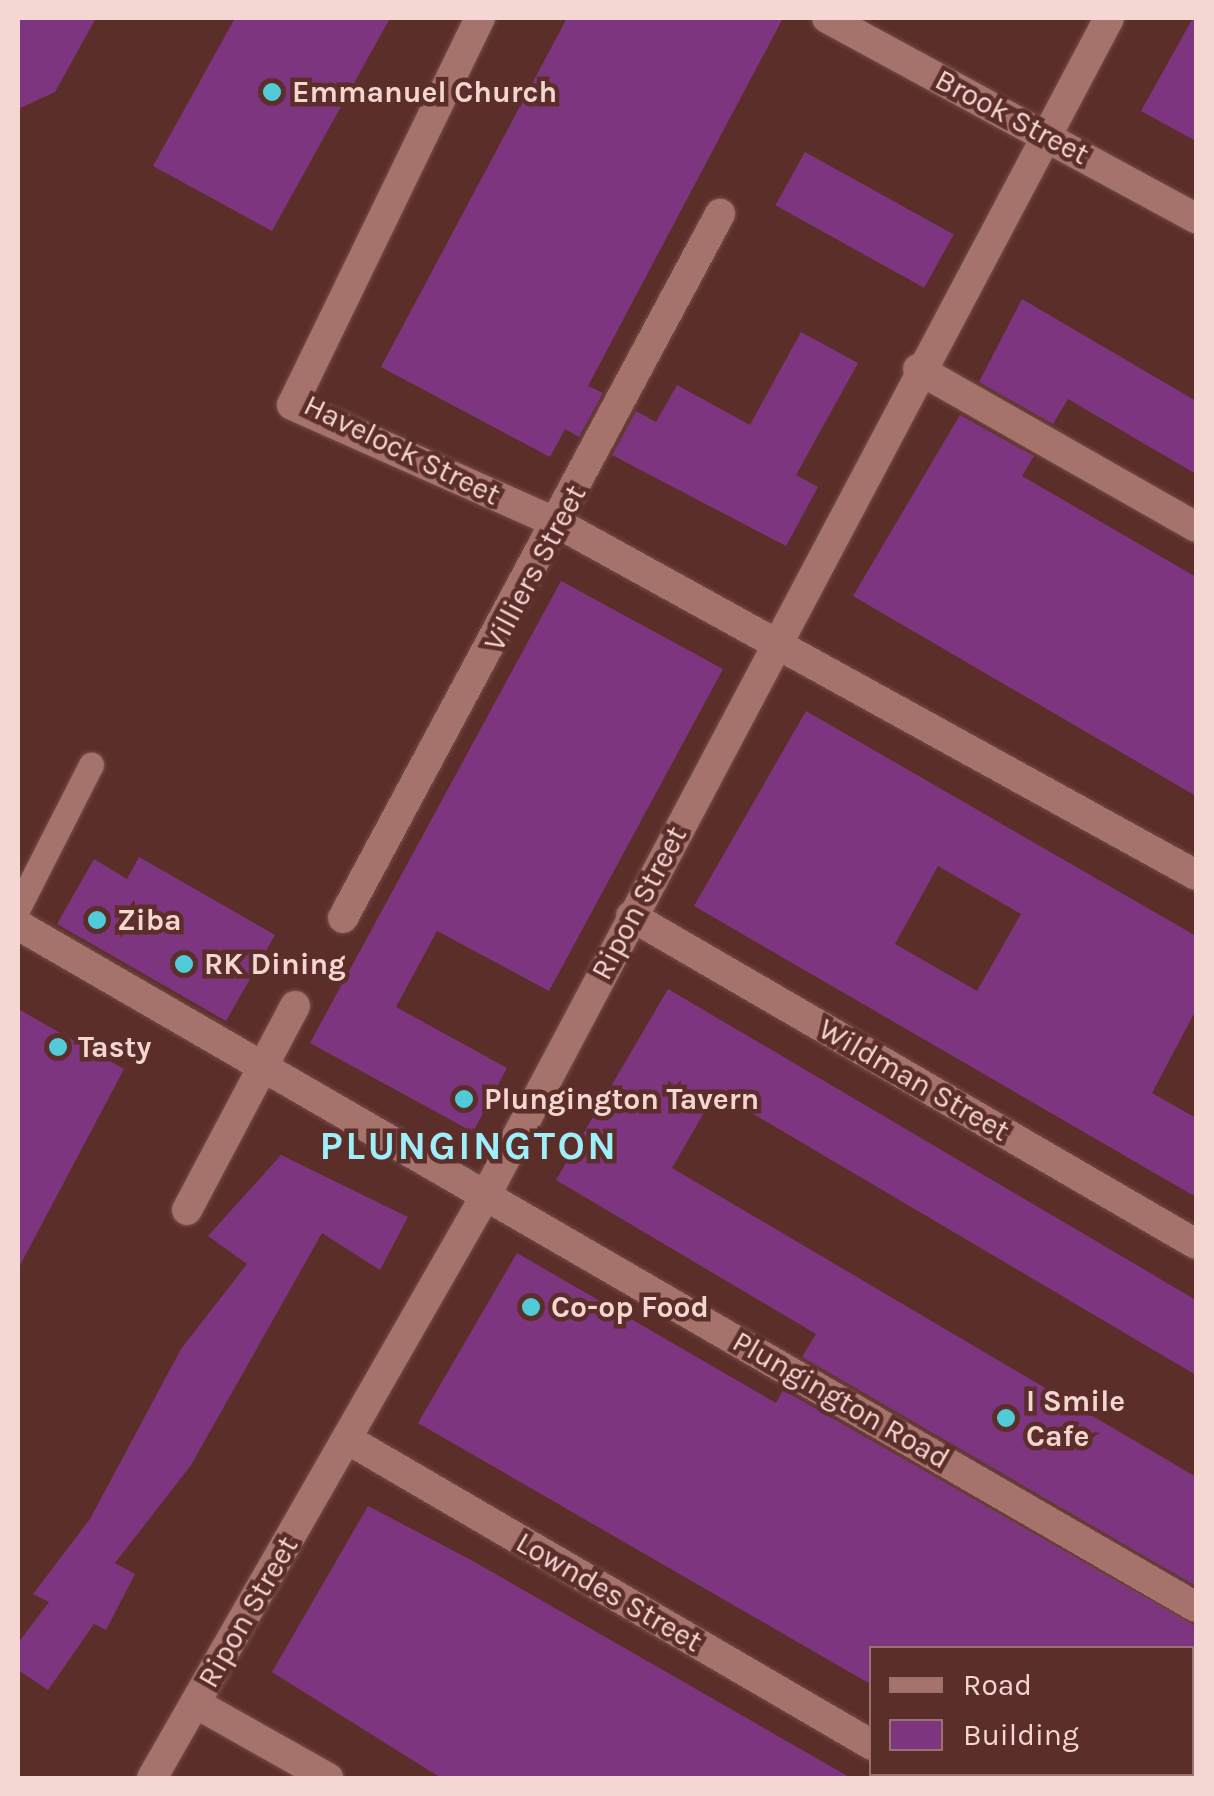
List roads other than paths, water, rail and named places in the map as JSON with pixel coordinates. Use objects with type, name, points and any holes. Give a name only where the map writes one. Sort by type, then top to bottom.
[{"type":"street","name":"Havelock Street","points":[[480,18],[292,405],[560,524],[779,639],[1196,875]]},
{"type":"street","name":"Brook Street","points":[[827,18],[1196,218]]},
{"type":"street","name":"Ripon Street","points":[[152,1778],[487,1194],[918,369],[1109,18]]},
{"type":"street","name":"Villiers Street","points":[[343,918],[560,524],[720,214]]},
{"type":"street","points":[[918,369],[1196,527]]},
{"type":"street","name":"Wildman Street","points":[[631,916],[1196,1244]]},
{"type":"street","name":"Plungington Road","points":[[18,925],[1196,1607]]},
{"type":"street","points":[[186,1210],[295,1006]]},
{"type":"street","name":"Lowndes Street","points":[[347,1439],[869,1743]]},
{"type":"street","points":[[195,1703],[328,1778]]},
{"type":"lane","points":[[18,908],[92,764]]},
{"type":"place","name":"Emmanuel Church","points":[[272,92]]},
{"type":"place","name":"Ziba","points":[[97,920]]},
{"type":"place","name":"RK Dining","points":[[184,964]]},
{"type":"place","name":"Tasty","points":[[58,1047]]},
{"type":"place","name":"Plungington Tavern","points":[[464,1099]]},
{"type":"place","name":"Co-op Food","points":[[531,1307]]},
{"type":"place","name":"I Smile Cafe","points":[[1006,1418]]},
{"type":"district","name":"PLUNGINGTON","points":[[469,1146]]}]
